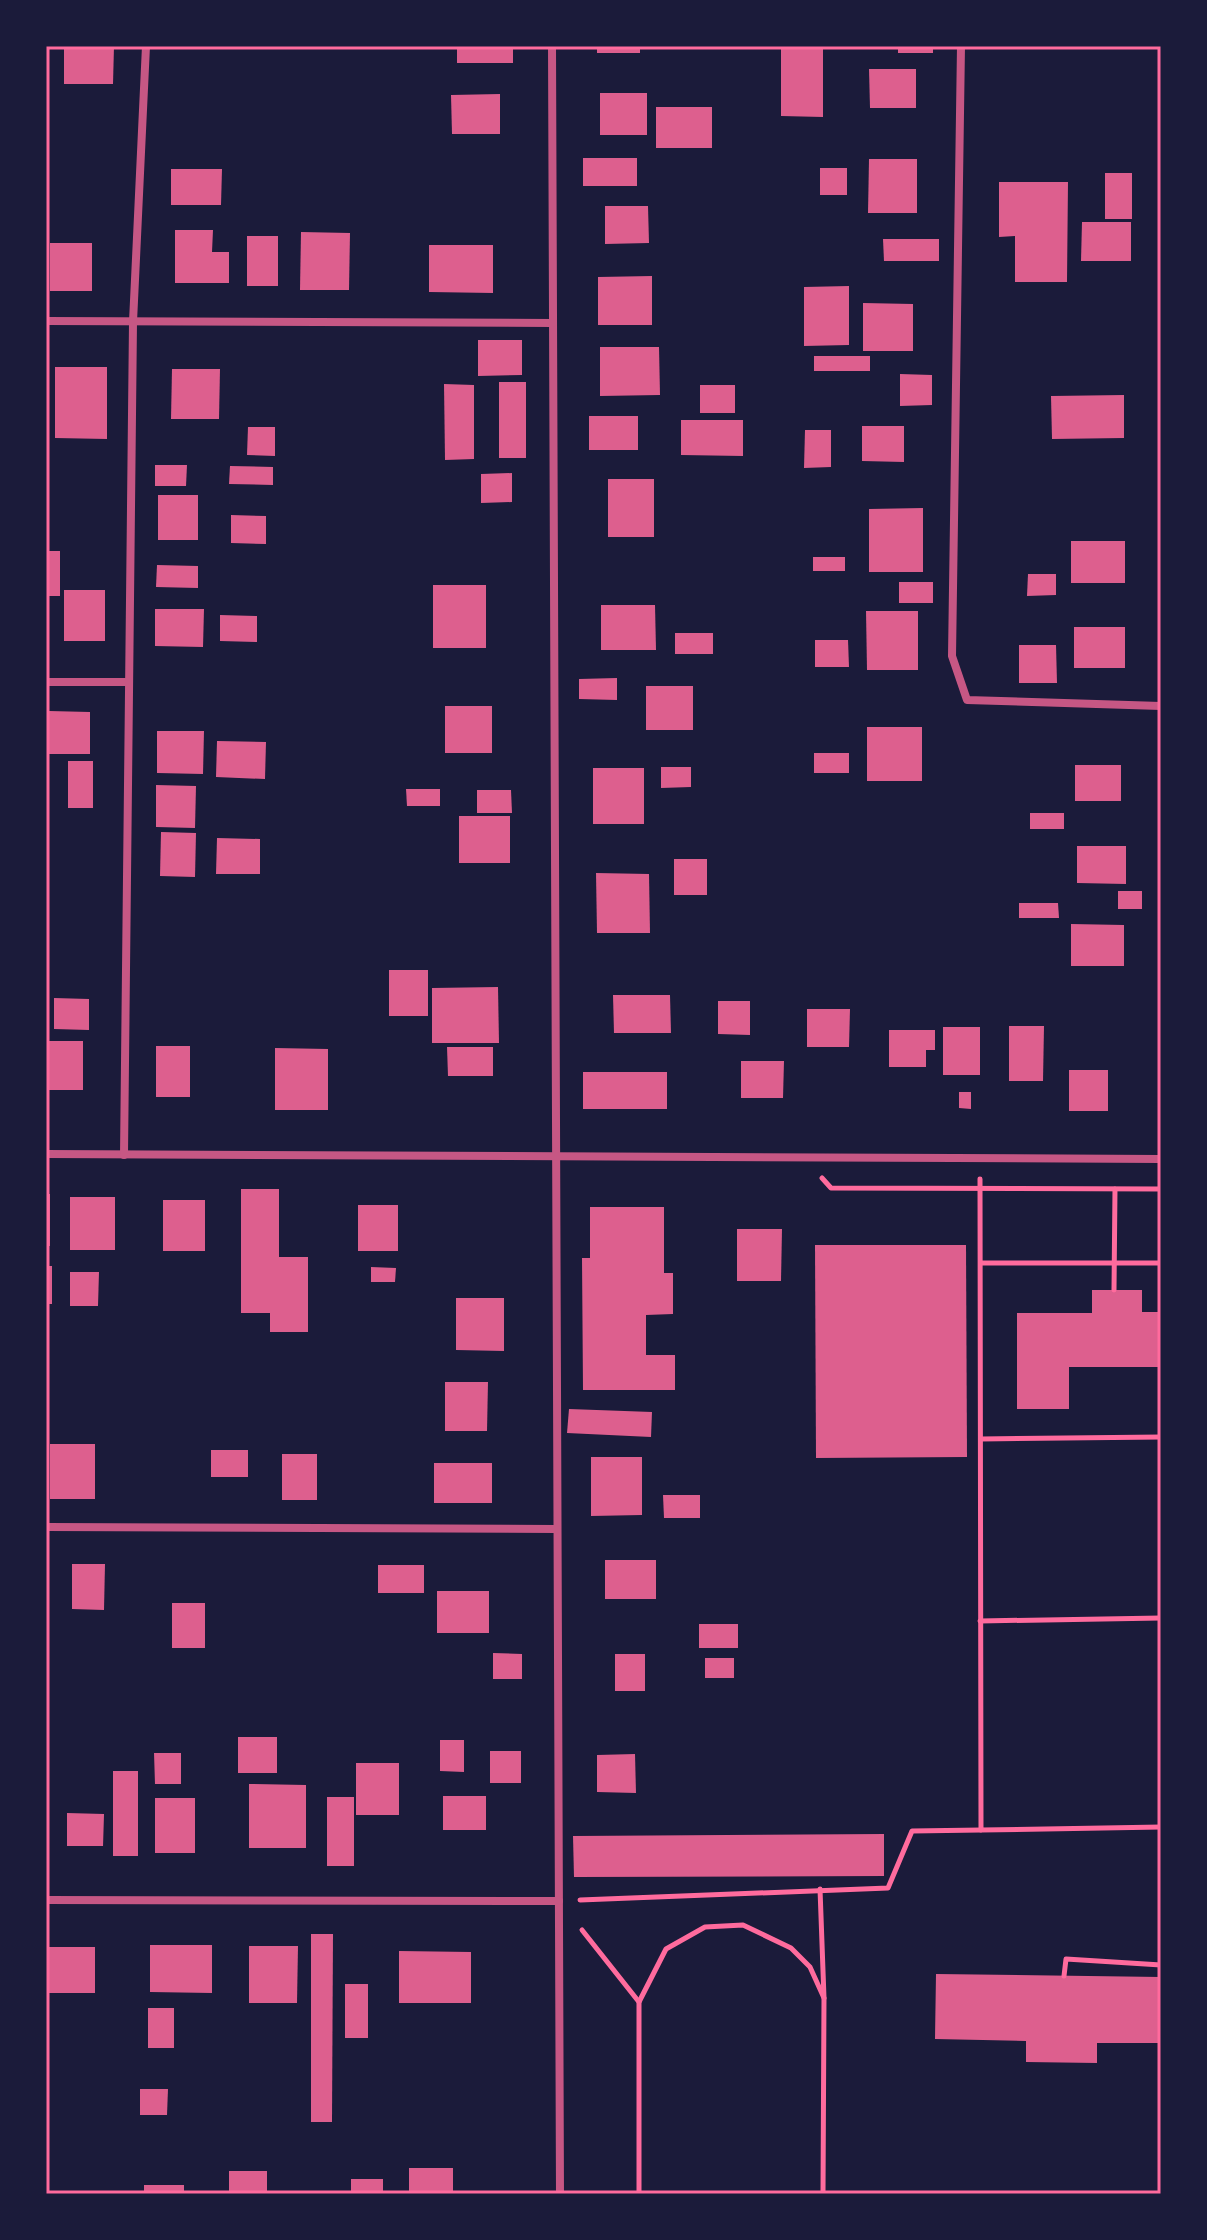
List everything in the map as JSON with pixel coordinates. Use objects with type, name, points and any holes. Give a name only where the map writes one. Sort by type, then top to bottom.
[{"type":"street","points":[[124,1155],[133,322],[146,46]]},
{"type":"street","points":[[552,46],[560,2194]]},
{"type":"street","points":[[961,46],[952,656],[967,700],[1161,706]]},
{"type":"street","points":[[46,321],[553,323]]},
{"type":"street","points":[[46,682],[129,682]]},
{"type":"street","points":[[46,1154],[1161,1159]]},
{"type":"street","points":[[46,1527],[557,1529]]},
{"type":"street","points":[[46,1900],[559,1901]]},
{"type":"path","points":[[800,1158],[831,1188],[1161,1189]]},
{"type":"path","points":[[980,1158],[981,1830]]},
{"type":"path","points":[[1114,1290],[1115,1189]]},
{"type":"path","points":[[982,1263],[1161,1263]]},
{"type":"path","points":[[981,1439],[1161,1437]]},
{"type":"path","points":[[980,1621],[1161,1618]]},
{"type":"path","points":[[559,1901],[888,1888],[912,1831],[1161,1827]]},
{"type":"path","points":[[820,1889],[824,1998],[823,2194]]},
{"type":"path","points":[[559,1901],[639,2002]]},
{"type":"path","points":[[639,2194],[639,2002],[666,1949],[705,1927],[743,1925],[791,1948],[810,1967],[824,1998]]},
{"type":"path","points":[[1064,1976],[1066,1959],[1161,1965]]},
{"type":"building","points":[[64,46],[114,46],[113,84],[64,84]]},
{"type":"building","points":[[457,46],[513,46],[513,63],[457,63]]},
{"type":"building","points":[[597,46],[640,46],[640,53],[597,53]]},
{"type":"building","points":[[898,46],[933,46],[933,53],[898,53]]},
{"type":"building","points":[[781,47],[823,47],[823,117],[781,116]]},
{"type":"building","points":[[869,69],[916,69],[916,108],[870,108]]},
{"type":"building","points":[[600,93],[647,93],[647,135],[600,135]]},
{"type":"building","points":[[500,94],[500,134],[452,134],[451,95]]},
{"type":"building","points":[[656,107],[712,107],[712,148],[656,148]]},
{"type":"building","points":[[583,158],[637,158],[637,186],[583,186]]},
{"type":"building","points":[[869,159],[917,159],[917,213],[868,213]]},
{"type":"building","points":[[820,168],[847,168],[847,195],[820,195]]},
{"type":"building","points":[[171,169],[222,169],[221,205],[171,205]]},
{"type":"building","points":[[1105,173],[1132,173],[1132,219],[1105,219]]},
{"type":"building","points":[[999,182],[1068,182],[1067,282],[1015,282],[1015,236],[999,237]]},
{"type":"building","points":[[605,206],[648,206],[649,243],[605,244]]},
{"type":"building","points":[[1082,222],[1131,222],[1131,261],[1081,261]]},
{"type":"building","points":[[175,230],[213,230],[212,252],[229,252],[229,283],[175,283]]},
{"type":"building","points":[[301,232],[350,233],[349,290],[300,290]]},
{"type":"building","points":[[247,236],[278,236],[278,286],[247,286]]},
{"type":"building","points":[[883,239],[939,239],[939,261],[884,261]]},
{"type":"building","points":[[50,243],[92,243],[92,291],[50,291]]},
{"type":"building","points":[[429,245],[493,245],[493,293],[429,292]]},
{"type":"building","points":[[652,276],[652,325],[598,325],[598,277]]},
{"type":"building","points":[[849,286],[849,345],[804,346],[804,287]]},
{"type":"building","points":[[863,303],[913,304],[913,351],[863,351]]},
{"type":"building","points":[[478,340],[522,340],[522,375],[478,376]]},
{"type":"building","points":[[600,347],[659,347],[660,395],[600,396]]},
{"type":"building","points":[[814,356],[870,356],[870,371],[814,371]]},
{"type":"building","points":[[55,367],[107,367],[107,439],[55,438]]},
{"type":"building","points":[[172,369],[220,369],[219,419],[171,419]]},
{"type":"building","points":[[900,374],[932,375],[932,405],[900,406]]},
{"type":"building","points":[[499,382],[526,382],[526,458],[499,458]]},
{"type":"building","points":[[444,384],[474,385],[474,459],[445,460]]},
{"type":"building","points":[[700,385],[735,385],[735,413],[700,413]]},
{"type":"building","points":[[1124,395],[1124,438],[1052,439],[1051,396]]},
{"type":"building","points":[[589,416],[638,416],[638,450],[589,450]]},
{"type":"building","points":[[681,420],[743,420],[743,456],[681,455]]},
{"type":"building","points":[[862,426],[904,426],[904,462],[862,461]]},
{"type":"building","points":[[248,427],[275,427],[275,456],[247,455]]},
{"type":"building","points":[[805,430],[831,430],[831,467],[804,468]]},
{"type":"building","points":[[155,465],[187,465],[186,486],[155,486]]},
{"type":"building","points":[[230,466],[273,467],[273,485],[229,484]]},
{"type":"building","points":[[512,473],[512,502],[481,503],[481,474]]},
{"type":"building","points":[[608,479],[654,479],[654,537],[608,537]]},
{"type":"building","points":[[158,495],[198,495],[198,540],[158,540]]},
{"type":"building","points":[[923,508],[923,572],[869,572],[869,509]]},
{"type":"building","points":[[231,515],[266,516],[266,544],[231,543]]},
{"type":"building","points":[[1071,541],[1125,541],[1125,583],[1071,583]]},
{"type":"building","points":[[46,551],[60,551],[60,596],[46,596]]},
{"type":"building","points":[[813,557],[845,557],[845,571],[813,571]]},
{"type":"building","points":[[157,565],[198,566],[198,588],[156,587]]},
{"type":"building","points":[[1028,574],[1056,574],[1056,595],[1027,596]]},
{"type":"building","points":[[899,582],[933,582],[933,603],[899,603]]},
{"type":"building","points":[[433,585],[486,585],[486,648],[433,648]]},
{"type":"building","points":[[64,590],[105,590],[105,641],[64,641]]},
{"type":"building","points":[[601,605],[655,605],[656,650],[601,650]]},
{"type":"building","points":[[155,609],[204,609],[203,647],[155,646]]},
{"type":"building","points":[[866,611],[918,611],[918,670],[867,670]]},
{"type":"building","points":[[220,615],[257,616],[257,642],[220,641]]},
{"type":"building","points":[[1074,627],[1125,627],[1125,668],[1074,668]]},
{"type":"building","points":[[675,633],[713,633],[713,654],[675,654]]},
{"type":"building","points":[[815,640],[848,640],[849,667],[815,667]]},
{"type":"building","points":[[1019,645],[1056,645],[1057,683],[1019,683]]},
{"type":"building","points":[[617,678],[617,700],[579,699],[579,679]]},
{"type":"building","points":[[646,686],[693,686],[693,730],[646,730]]},
{"type":"building","points":[[445,706],[492,706],[492,753],[445,753]]},
{"type":"building","points":[[49,711],[90,712],[90,754],[49,754]]},
{"type":"building","points":[[867,727],[922,727],[922,781],[867,781]]},
{"type":"building","points":[[157,731],[204,731],[203,774],[157,773]]},
{"type":"building","points":[[217,741],[266,742],[265,779],[216,777]]},
{"type":"building","points":[[814,753],[849,753],[849,773],[814,773]]},
{"type":"building","points":[[68,761],[93,761],[93,808],[68,808]]},
{"type":"building","points":[[1075,765],[1121,765],[1121,801],[1075,801]]},
{"type":"building","points":[[661,767],[691,767],[691,787],[661,788]]},
{"type":"building","points":[[593,768],[644,768],[644,824],[593,824]]},
{"type":"building","points":[[156,785],[196,786],[195,828],[156,827]]},
{"type":"building","points":[[406,789],[440,789],[440,806],[407,806]]},
{"type":"building","points":[[477,790],[511,790],[512,813],[477,813]]},
{"type":"building","points":[[1030,813],[1064,813],[1064,829],[1030,829]]},
{"type":"building","points":[[459,816],[510,816],[510,863],[459,863]]},
{"type":"building","points":[[161,832],[196,833],[195,877],[160,876]]},
{"type":"building","points":[[217,838],[260,839],[260,874],[216,874]]},
{"type":"building","points":[[1077,846],[1126,846],[1126,884],[1077,883]]},
{"type":"building","points":[[674,859],[707,859],[707,895],[674,895]]},
{"type":"building","points":[[596,873],[649,874],[650,933],[597,933]]},
{"type":"building","points":[[1118,891],[1142,891],[1142,909],[1118,909]]},
{"type":"building","points":[[1019,903],[1058,903],[1059,918],[1019,918]]},
{"type":"building","points":[[1071,924],[1124,925],[1124,966],[1071,966]]},
{"type":"building","points":[[389,970],[428,970],[428,1016],[389,1016]]},
{"type":"building","points":[[498,987],[499,1043],[432,1043],[432,988]]},
{"type":"building","points":[[613,995],[670,995],[671,1033],[614,1033]]},
{"type":"building","points":[[54,998],[89,999],[89,1030],[54,1029]]},
{"type":"building","points":[[718,1001],[750,1001],[750,1035],[718,1034]]},
{"type":"building","points":[[807,1009],[850,1009],[849,1047],[807,1047]]},
{"type":"building","points":[[1009,1026],[1044,1026],[1043,1081],[1009,1081]]},
{"type":"building","points":[[943,1027],[980,1027],[980,1075],[943,1075]]},
{"type":"building","points":[[889,1030],[935,1030],[935,1050],[926,1050],[926,1067],[889,1067]]},
{"type":"building","points":[[46,1041],[83,1041],[83,1090],[46,1090]]},
{"type":"building","points":[[156,1046],[190,1046],[190,1097],[156,1097]]},
{"type":"building","points":[[447,1047],[493,1047],[493,1076],[448,1076]]},
{"type":"building","points":[[275,1048],[328,1049],[328,1110],[275,1110]]},
{"type":"building","points":[[741,1061],[784,1061],[783,1098],[741,1098]]},
{"type":"building","points":[[1069,1070],[1108,1070],[1108,1111],[1069,1111]]},
{"type":"building","points":[[583,1072],[667,1072],[667,1109],[583,1109]]},
{"type":"building","points":[[959,1092],[971,1092],[971,1109],[959,1108]]},
{"type":"building","points":[[241,1189],[279,1189],[279,1257],[308,1257],[308,1332],[270,1332],[270,1313],[241,1313]]},
{"type":"building","points":[[46,1194],[50,1194],[50,1246],[46,1246]]},
{"type":"building","points":[[70,1197],[115,1197],[115,1250],[70,1250]]},
{"type":"building","points":[[163,1200],[205,1200],[205,1251],[163,1251]]},
{"type":"building","points":[[358,1205],[398,1205],[398,1251],[358,1251]]},
{"type":"building","points":[[590,1207],[664,1207],[664,1273],[673,1273],[673,1314],[646,1315],[646,1355],[675,1355],[675,1390],[583,1390],[582,1258],[590,1258]]},
{"type":"building","points":[[737,1229],[782,1229],[781,1281],[737,1281]]},
{"type":"building","points":[[815,1245],[966,1245],[967,1457],[816,1458]]},
{"type":"building","points":[[46,1266],[52,1266],[52,1304],[46,1304]]},
{"type":"building","points":[[371,1267],[396,1268],[395,1282],[371,1282]]},
{"type":"building","points":[[70,1272],[99,1272],[98,1306],[70,1306]]},
{"type":"building","points":[[1092,1290],[1142,1290],[1142,1312],[1161,1312],[1161,1367],[1069,1367],[1069,1409],[1017,1409],[1017,1313],[1092,1313]]},
{"type":"building","points":[[456,1298],[504,1298],[504,1351],[456,1350]]},
{"type":"building","points":[[445,1382],[488,1382],[487,1431],[445,1431]]},
{"type":"building","points":[[569,1409],[652,1412],[651,1437],[567,1433]]},
{"type":"building","points":[[50,1444],[95,1444],[95,1499],[50,1499]]},
{"type":"building","points":[[211,1450],[248,1450],[248,1477],[211,1477]]},
{"type":"building","points":[[282,1454],[317,1454],[317,1500],[282,1500]]},
{"type":"building","points":[[591,1457],[642,1457],[642,1515],[591,1516]]},
{"type":"building","points":[[434,1463],[492,1463],[492,1503],[434,1503]]},
{"type":"building","points":[[663,1495],[700,1495],[700,1518],[664,1518]]},
{"type":"building","points":[[605,1560],[656,1560],[656,1599],[605,1599]]},
{"type":"building","points":[[72,1564],[105,1564],[104,1610],[72,1609]]},
{"type":"building","points":[[378,1565],[424,1565],[424,1593],[378,1593]]},
{"type":"building","points":[[437,1591],[489,1591],[489,1633],[437,1633]]},
{"type":"building","points":[[172,1603],[205,1603],[205,1648],[172,1648]]},
{"type":"building","points":[[699,1624],[738,1624],[738,1648],[699,1648]]},
{"type":"building","points":[[493,1653],[522,1654],[522,1679],[493,1679]]},
{"type":"building","points":[[615,1654],[645,1654],[645,1691],[615,1691]]},
{"type":"building","points":[[705,1658],[734,1658],[734,1678],[705,1678]]},
{"type":"building","points":[[238,1737],[277,1737],[277,1773],[238,1773]]},
{"type":"building","points":[[440,1740],[464,1740],[464,1772],[440,1771]]},
{"type":"building","points":[[490,1751],[521,1751],[521,1783],[490,1783]]},
{"type":"building","points":[[154,1753],[181,1753],[181,1784],[155,1784]]},
{"type":"building","points":[[635,1754],[636,1793],[597,1792],[597,1755]]},
{"type":"building","points":[[356,1763],[399,1763],[399,1815],[356,1815]]},
{"type":"building","points":[[113,1771],[138,1771],[138,1856],[113,1856]]},
{"type":"building","points":[[249,1784],[306,1785],[306,1848],[249,1848]]},
{"type":"building","points":[[443,1796],[486,1796],[486,1830],[443,1830]]},
{"type":"building","points":[[327,1797],[354,1797],[354,1866],[327,1866]]},
{"type":"building","points":[[155,1798],[195,1798],[195,1853],[155,1853]]},
{"type":"building","points":[[67,1813],[104,1814],[103,1846],[67,1846]]},
{"type":"building","points":[[884,1834],[884,1876],[574,1877],[573,1836]]},
{"type":"building","points":[[311,1934],[333,1934],[332,2122],[311,2122]]},
{"type":"building","points":[[150,1945],[212,1945],[212,1993],[150,1992]]},
{"type":"building","points":[[249,1946],[298,1946],[297,2003],[249,2003]]},
{"type":"building","points":[[48,1947],[95,1947],[95,1993],[48,1993]]},
{"type":"building","points":[[399,1951],[471,1952],[471,2003],[399,2003]]},
{"type":"building","points":[[936,1974],[1161,1977],[1161,2043],[1097,2043],[1097,2063],[1026,2062],[1026,2041],[935,2039]]},
{"type":"building","points":[[345,1984],[368,1984],[368,2038],[345,2038]]},
{"type":"building","points":[[148,2008],[174,2008],[174,2048],[148,2048]]},
{"type":"building","points":[[140,2089],[168,2089],[167,2115],[140,2115]]},
{"type":"building","points":[[409,2168],[453,2168],[453,2194],[409,2194]]},
{"type":"building","points":[[229,2171],[267,2171],[267,2194],[229,2194]]},
{"type":"building","points":[[351,2179],[383,2179],[383,2194],[351,2194]]},
{"type":"building","points":[[144,2185],[184,2185],[184,2194],[144,2194]]}]
